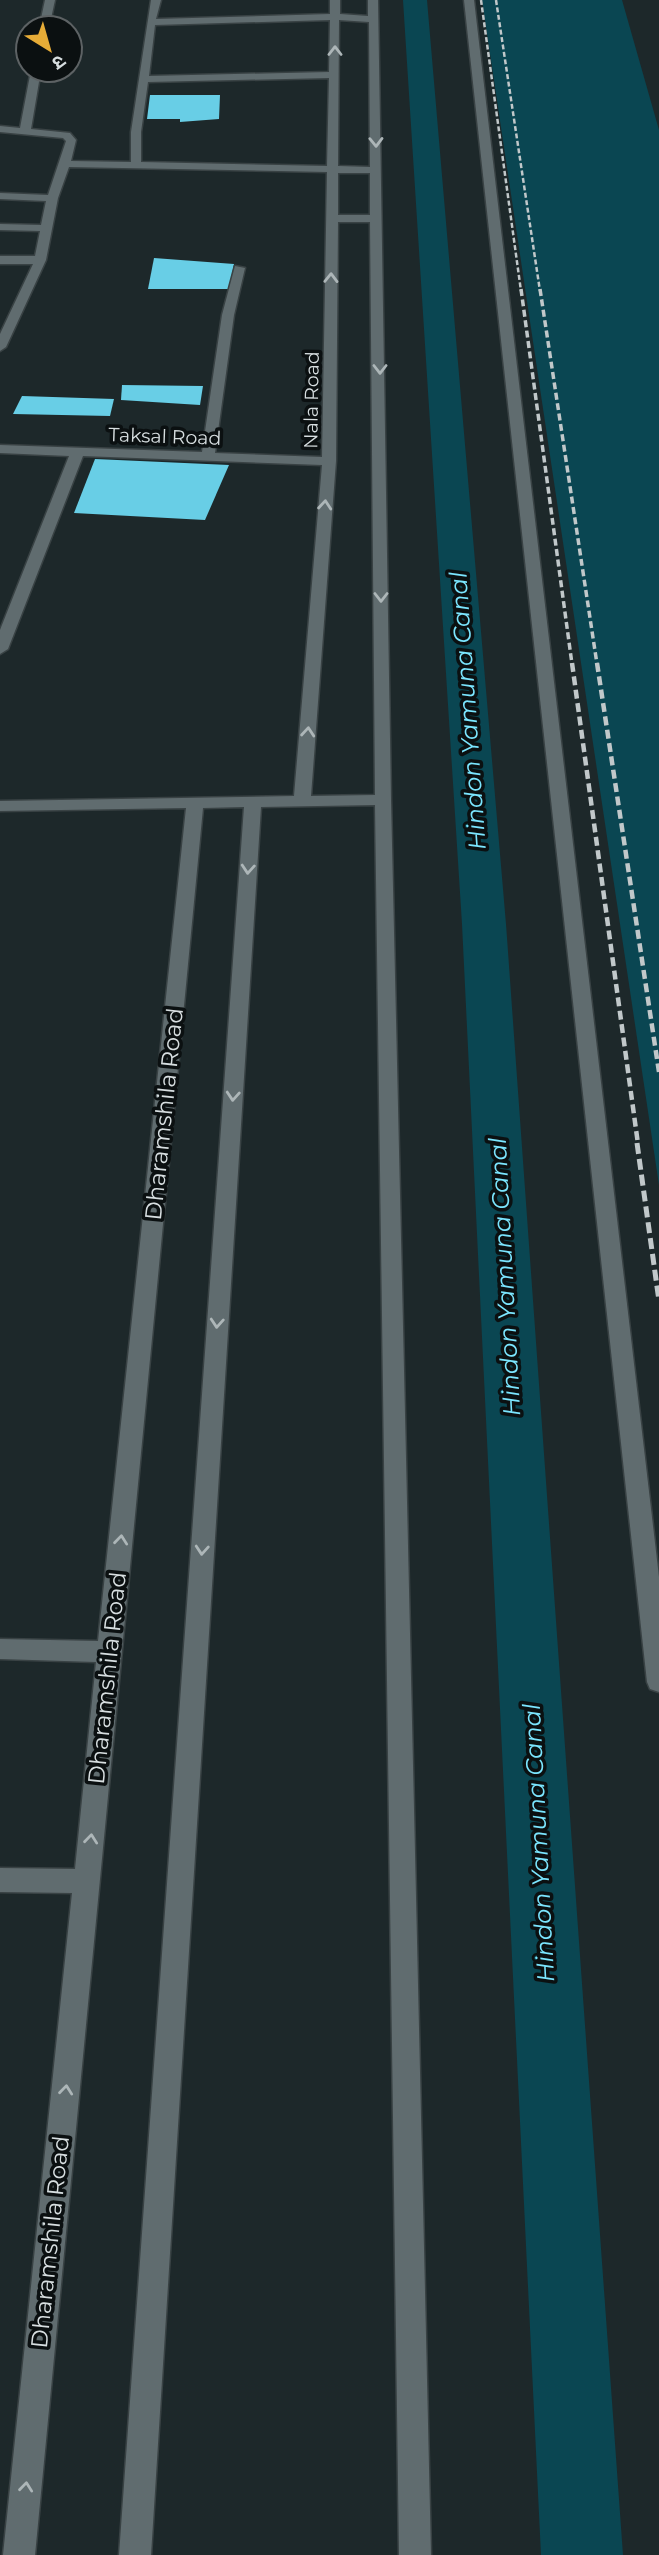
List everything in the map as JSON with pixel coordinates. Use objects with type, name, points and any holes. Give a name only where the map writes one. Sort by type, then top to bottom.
[{"type":"street","points":[[136,166],[136,131],[145,79],[150,22],[156,0]]},
{"type":"street","name":"Nala Road","points":[[302,800],[329,461],[335,0]]},
{"type":"street","points":[[373,0],[383,800],[415,2555]]},
{"type":"street","points":[[469,0],[659,1682]]},
{"type":"street","points":[[150,22],[335,17],[374,19]]},
{"type":"street","points":[[145,79],[335,75]]},
{"type":"street","points":[[24,131],[33,84]]},
{"type":"street","points":[[0,129],[62,134],[71,139],[44,228],[40,260],[0,347]]},
{"type":"street","points":[[65,164],[377,170]]},
{"type":"street","points":[[0,196],[52,198]]},
{"type":"street","points":[[332,218],[377,219]]},
{"type":"street","points":[[0,227],[44,228]]},
{"type":"street","points":[[0,260],[40,260]]},
{"type":"street","points":[[208,456],[228,315],[239,268]]},
{"type":"street","name":"Taksal Road","points":[[0,449],[329,461]]},
{"type":"street","points":[[0,649],[77,453]]},
{"type":"street","points":[[0,806],[383,800]]},
{"type":"street","name":"Dharamshila Road","points":[[19,2555],[195,801]]},
{"type":"street","points":[[135,2555],[253,801]]},
{"type":"street","points":[[0,1650],[110,1651]]},
{"type":"street","points":[[0,1880],[87,1881]]},
{"type":"water","points":[[482,0],[622,0],[659,130],[659,1185]]},
{"type":"building","points":[[150,95],[220,95],[219,119],[180,122],[180,119],[147,119]]},
{"type":"building","points":[[154,258],[234,264],[229,289],[148,289]]},
{"type":"building","points":[[122,385],[203,386],[200,405],[121,400]]},
{"type":"building","points":[[22,396],[114,399],[110,416],[13,414]]},
{"type":"building","points":[[95,459],[229,465],[205,520],[74,513]]},
{"type":"waterway","name":"Hindon Yamuna Canal","points":[[415,0],[484,924],[582,2555]]},
{"type":"railway","points":[[481,0],[521,291]]},
{"type":"railway","points":[[496,0],[540,291]]},
{"type":"railway","points":[[521,289],[572,664]]},
{"type":"railway","points":[[540,289],[597,664]]},
{"type":"railway","points":[[572,663],[638,1144]]},
{"type":"railway","points":[[597,663],[659,1072]]},
{"type":"railway","points":[[637,1143],[659,1301]]}]
